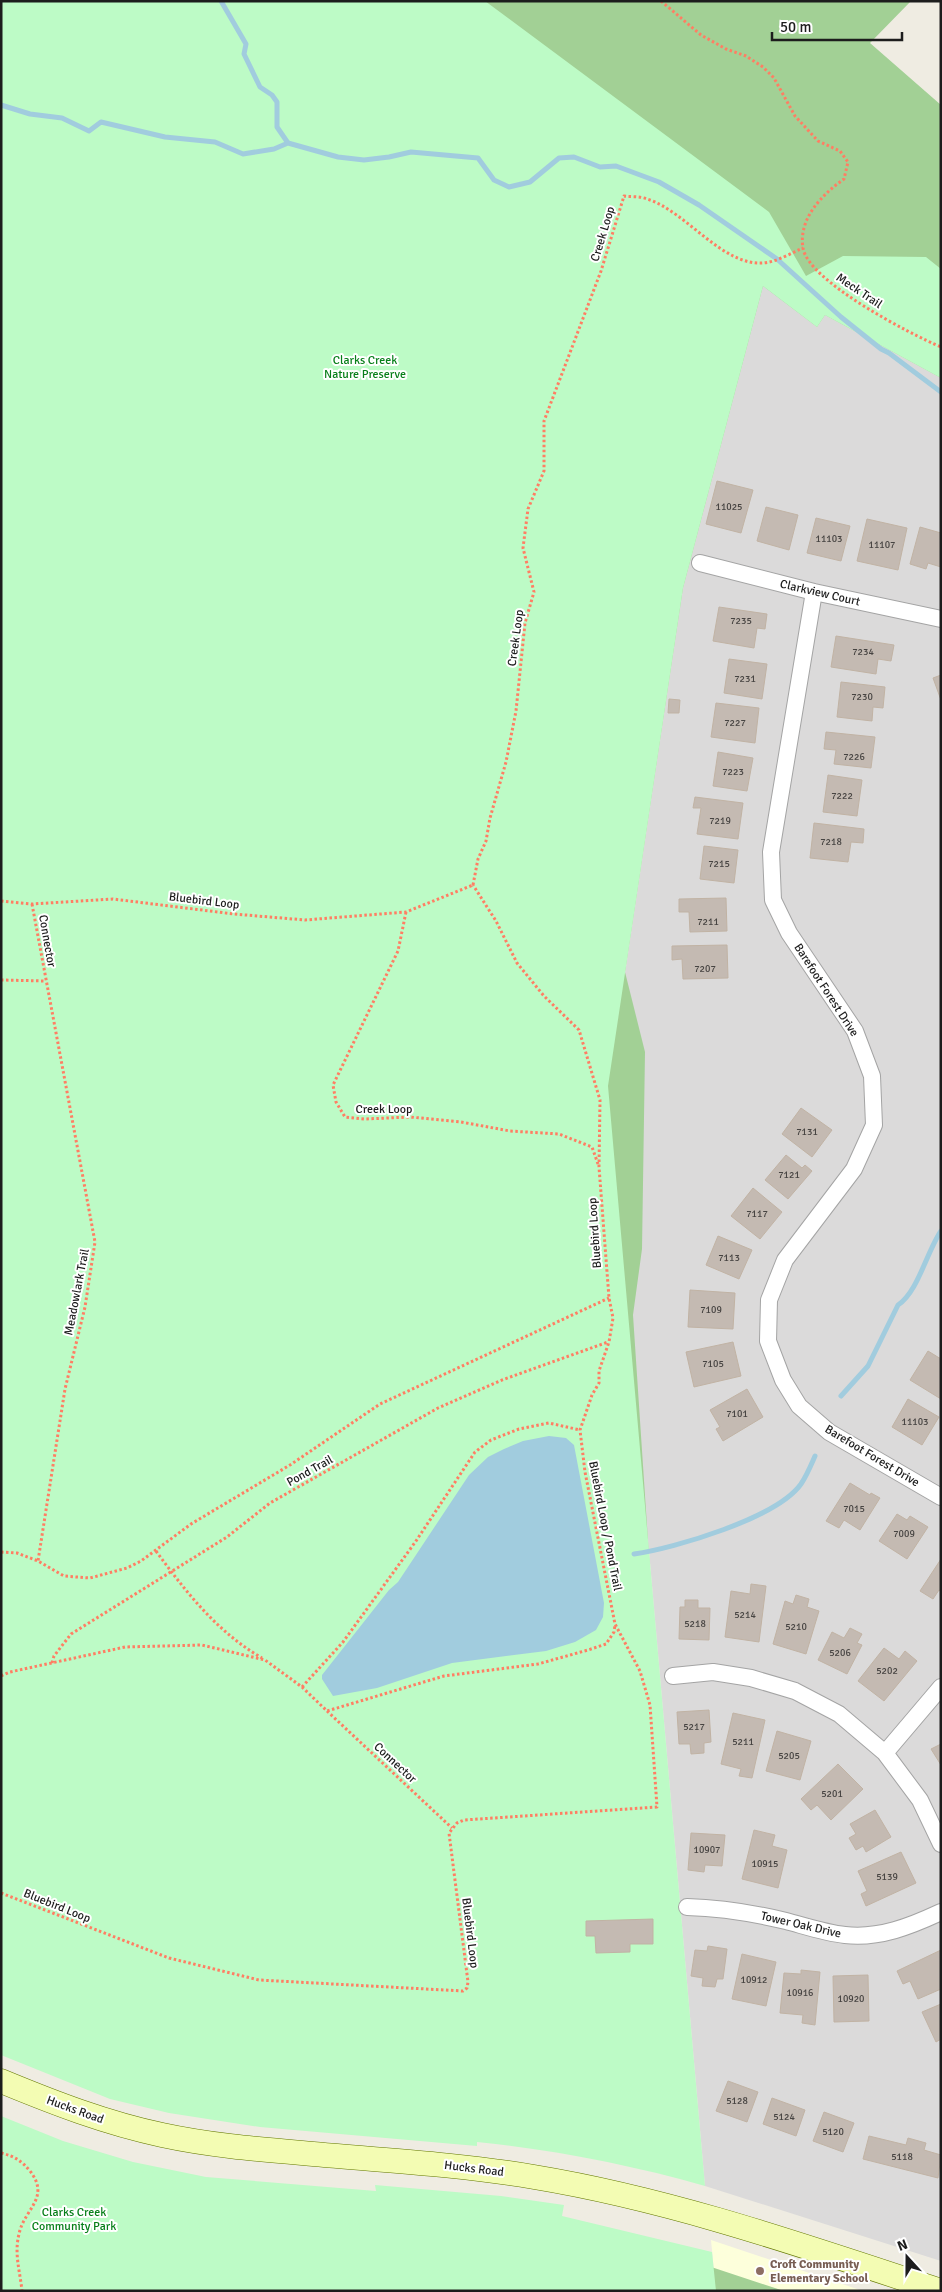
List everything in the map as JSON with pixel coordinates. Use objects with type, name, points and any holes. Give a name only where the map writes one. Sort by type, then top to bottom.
[{"type":"main road","name":"Hucks Road","points":[[1,2082],[102,2121],[164,2136],[248,2148],[434,2164],[523,2175],[609,2191],[743,2227],[941,2291]]},
{"type":"street","name":"Clarkview Court","points":[[700,563],[814,592],[941,619]]},
{"type":"street","name":"Barefoot Forest Drive","points":[[814,592],[772,852],[773,900],[789,933],[855,1031],[872,1076],[874,1125],[854,1168],[785,1260],[769,1300],[768,1341],[782,1380],[799,1406],[829,1432],[938,1490]]},
{"type":"street","points":[[673,1676],[713,1672],[751,1678],[795,1691],[839,1714],[886,1753],[920,1800],[941,1844]]},
{"type":"street","points":[[886,1753],[941,1687]]},
{"type":"street","name":"Tower Oak Drive","points":[[687,1907],[719,1908],[768,1917],[846,1936],[882,1933],[909,1927],[941,1912]]},
{"type":"path","points":[[661,1],[701,35],[726,49],[746,56],[762,67],[774,78],[794,116],[818,141],[840,151],[848,162],[844,179],[828,190],[814,206],[804,232],[803,248]]},
{"type":"path","name":"Creek Loop","points":[[473,885],[478,859],[486,841],[490,818],[506,762],[516,711],[525,623],[534,592],[523,548],[528,509],[544,471],[544,421],[601,271],[624,196],[646,198],[672,212],[722,249],[746,261],[764,263],[803,248]]},
{"type":"path","name":"Meck Trail","points":[[803,248],[807,258],[833,286],[916,336],[941,347]]},
{"type":"path","name":"Bluebird Loop","points":[[1,901],[32,904],[113,899],[234,914],[305,920],[406,912],[473,885],[496,921],[516,963],[544,996],[579,1030],[600,1100],[599,1167],[609,1298]]},
{"type":"path","name":"Connector","points":[[32,904],[46,981]]},
{"type":"path","name":"Creek Loop","points":[[406,912],[398,951],[333,1085],[336,1102],[345,1117],[365,1119],[410,1117],[461,1122],[510,1132],[560,1134],[592,1147],[599,1167]]},
{"type":"path","points":[[1,980],[46,981]]},
{"type":"path","name":"Meadowlark Trail","points":[[38,1562],[65,1389],[85,1307],[95,1242],[46,981]]},
{"type":"path","points":[[302,1687],[343,1642],[416,1541],[475,1452],[491,1440],[519,1429],[550,1423],[580,1430],[592,1395],[599,1383],[599,1370],[609,1342],[613,1318],[609,1298]]},
{"type":"path","name":"Pond Trail","points":[[1,1552],[17,1553],[64,1576],[90,1578],[127,1568],[156,1551],[191,1524],[290,1465],[380,1404],[609,1298]]},
{"type":"path","name":"Pond Trail","points":[[52,1663],[54,1656],[71,1634],[227,1537],[270,1503],[438,1408],[502,1380],[609,1342]]},
{"type":"path","name":"Bluebird Loop / Pond Trail","points":[[580,1430],[586,1472],[615,1624]]},
{"type":"path","points":[[156,1551],[171,1572],[213,1620],[239,1645],[265,1660],[302,1687],[327,1711],[444,1676],[538,1664],[588,1650],[606,1644],[614,1632],[615,1624]]},
{"type":"path","points":[[452,1828],[464,1820],[657,1807],[650,1706],[646,1689],[615,1624]]},
{"type":"path","points":[[1,1676],[10,1672],[125,1647],[202,1645],[265,1660]]},
{"type":"path","name":"Connector","points":[[327,1711],[452,1828]]},
{"type":"path","name":"Bluebird Loop","points":[[1,1893],[169,1958],[259,1980],[463,1992],[467,1988],[468,1982],[449,1833],[452,1828]]},
{"type":"path","points":[[1,2153],[18,2159],[24,2164],[33,2175],[38,2189],[33,2206],[21,2227],[16,2247],[22,2291]]},
{"type":"shaded area","points":[[763,285],[817,327],[825,315],[941,378],[941,2261],[705,2186],[608,1086],[683,588]]},
{"type":"shaded area","name":"Croft Community Elementary School","points":[[711,2240],[863,2291],[716,2291]]},
{"type":"green space","name":"Clarks Creek Nature Preserve","points":[[1,1],[485,1],[769,212],[806,276],[843,256],[926,257],[941,269],[941,378],[825,315],[817,327],[763,286],[683,588],[608,1086],[705,2186],[649,2171],[592,2159],[506,2145],[477,2142],[477,2146],[260,2127],[169,2113],[110,2099],[1,2055]]},
{"type":"green space","points":[[452,1],[911,1],[870,43],[941,105],[941,378],[825,315],[817,327],[763,286],[683,588],[625,972],[645,1052],[642,1249],[633,1315],[653,1616]]},
{"type":"green space","name":"Clarks Creek Community Park","points":[[1,2116],[63,2141],[133,2162],[206,2177],[376,2191],[375,2185],[501,2196],[564,2205],[562,2216],[712,2252],[716,2291],[1,2291]]},
{"type":"green space","points":[[672,2254],[784,2291],[598,2291]]},
{"type":"water","points":[[549,1436],[566,1438],[574,1445],[604,1603],[603,1617],[596,1630],[575,1642],[546,1651],[452,1663],[377,1688],[333,1696],[322,1679],[322,1675],[389,1590],[398,1582],[469,1475],[488,1457],[504,1449],[523,1441]]},
{"type":"building","points":[[717,481],[753,490],[741,533],[706,524]]},
{"type":"building","points":[[766,507],[798,515],[789,550],[757,541]]},
{"type":"building","points":[[816,518],[850,526],[841,561],[807,553]]},
{"type":"building","points":[[867,519],[907,528],[898,570],[857,561]]},
{"type":"building","points":[[920,527],[941,533],[941,567],[928,563],[926,569],[910,564]]},
{"type":"building","points":[[719,607],[767,614],[765,629],[757,628],[754,648],[713,641]]},
{"type":"building","points":[[836,636],[894,645],[891,661],[878,659],[876,674],[831,667]]},
{"type":"building","points":[[729,659],[767,664],[762,699],[724,693]]},
{"type":"building","points":[[941,675],[941,700],[933,678]]},
{"type":"building","points":[[841,682],[885,687],[883,708],[873,707],[872,721],[837,717]]},
{"type":"building","points":[[669,699],[680,700],[679,713],[668,713]]},
{"type":"building","points":[[716,703],[759,708],[755,743],[711,737]]},
{"type":"building","points":[[826,732],[875,737],[871,768],[834,764],[836,750],[824,749]]},
{"type":"building","points":[[718,752],[753,758],[747,791],[713,786]]},
{"type":"building","points":[[828,775],[862,780],[857,816],[823,812]]},
{"type":"building","points":[[695,797],[743,803],[738,839],[697,834],[701,808],[693,808]]},
{"type":"building","points":[[814,823],[864,829],[863,843],[851,842],[848,862],[810,858]]},
{"type":"building","points":[[704,846],[738,850],[734,883],[700,879]]},
{"type":"building","points":[[726,898],[727,931],[690,932],[689,912],[679,912],[679,899]]},
{"type":"building","points":[[727,945],[728,978],[683,979],[682,959],[672,960],[672,946]]},
{"type":"building","points":[[801,1108],[832,1130],[812,1157],[782,1134]]},
{"type":"building","points":[[786,1155],[802,1168],[805,1165],[812,1171],[788,1199],[765,1180]]},
{"type":"building","points":[[753,1188],[782,1212],[760,1239],[731,1216]]},
{"type":"building","points":[[718,1236],[752,1250],[739,1279],[706,1265]]},
{"type":"building","points":[[690,1290],[735,1293],[733,1329],[688,1327]]},
{"type":"building","points":[[733,1342],[741,1376],[694,1387],[686,1352]]},
{"type":"building","points":[[928,1351],[941,1359],[941,1399],[910,1380]]},
{"type":"building","points":[[747,1389],[763,1417],[723,1441],[716,1429],[720,1427],[710,1410]]},
{"type":"building","points":[[908,1399],[939,1417],[922,1445],[892,1427]]},
{"type":"building","points":[[850,1483],[870,1495],[871,1493],[880,1498],[860,1530],[844,1520],[839,1528],[826,1521]]},
{"type":"building","points":[[897,1514],[907,1520],[910,1516],[928,1527],[907,1559],[879,1541]]},
{"type":"building","points":[[941,1559],[941,1591],[939,1590],[933,1599],[920,1591]]},
{"type":"building","points":[[751,1584],[766,1586],[759,1642],[725,1637],[731,1591],[750,1594]]},
{"type":"building","points":[[796,1595],[809,1599],[807,1607],[819,1611],[806,1654],[773,1644],[785,1601],[793,1604]]},
{"type":"building","points":[[685,1600],[698,1600],[698,1608],[710,1608],[709,1640],[679,1639],[680,1607],[685,1607]]},
{"type":"building","points":[[850,1628],[862,1634],[857,1643],[862,1645],[847,1674],[818,1660],[832,1632],[844,1638]]},
{"type":"building","points":[[884,1648],[899,1659],[905,1651],[917,1661],[884,1701],[858,1681]]},
{"type":"building","points":[[709,1710],[711,1742],[704,1743],[704,1753],[691,1754],[690,1744],[679,1744],[677,1712]]},
{"type":"building","points":[[733,1713],[765,1720],[752,1778],[739,1776],[741,1769],[721,1764]]},
{"type":"building","points":[[777,1731],[811,1741],[800,1780],[766,1771]]},
{"type":"building","points":[[941,1744],[941,1765],[931,1749]]},
{"type":"building","points":[[838,1764],[863,1789],[831,1820],[817,1805],[811,1810],[801,1799]]},
{"type":"building","points":[[875,1810],[891,1837],[866,1852],[863,1846],[856,1850],[849,1838],[856,1834],[850,1824]]},
{"type":"building","points":[[754,1830],[775,1835],[772,1846],[787,1850],[778,1888],[742,1879]]},
{"type":"building","points":[[691,1833],[725,1835],[722,1866],[705,1865],[704,1872],[688,1870]]},
{"type":"building","points":[[901,1852],[916,1883],[866,1906],[861,1894],[867,1891],[858,1871]]},
{"type":"building","points":[[653,1919],[653,1944],[630,1944],[630,1952],[596,1953],[595,1936],[586,1936],[586,1921]]},
{"type":"building","points":[[708,1946],[727,1949],[723,1979],[717,1979],[715,1987],[702,1986],[703,1978],[691,1976],[695,1950],[707,1951]]},
{"type":"building","points":[[941,1950],[941,1989],[918,1999],[910,1981],[903,1984],[897,1971]]},
{"type":"building","points":[[742,1954],[776,1962],[766,2006],[732,1999]]},
{"type":"building","points":[[801,1970],[820,1972],[815,2025],[802,2023],[803,2015],[780,2013],[784,1973],[801,1974]]},
{"type":"building","points":[[868,1975],[869,2021],[834,2022],[833,1976]]},
{"type":"building","points":[[941,2004],[941,2039],[936,2042],[922,2012]]},
{"type":"building","points":[[728,2081],[758,2092],[747,2122],[716,2111]]},
{"type":"building","points":[[772,2098],[805,2110],[796,2136],[763,2124]]},
{"type":"building","points":[[824,2112],[854,2123],[843,2152],[813,2141]]},
{"type":"building","points":[[869,2136],[906,2145],[908,2138],[926,2143],[924,2150],[941,2155],[938,2178],[863,2159]]},
{"type":"waterway","points":[[221,1],[246,44],[244,54],[260,87],[272,95],[277,102],[277,127],[288,143]]},
{"type":"waterway","points":[[1,105],[30,114],[62,118],[89,131],[101,122],[165,137],[215,142],[243,154],[274,149],[288,143],[338,157],[364,160],[411,152],[478,158],[494,180],[509,187],[530,182],[559,158],[574,157],[600,167],[616,166],[659,182],[699,205],[777,259],[841,317],[881,349],[941,392]]},
{"type":"waterway","points":[[841,1396],[868,1366],[898,1305],[905,1299],[917,1281],[941,1231]]},
{"type":"waterway","points":[[634,1554],[652,1551],[724,1530],[771,1508],[789,1497],[801,1484],[815,1456]]},
{"type":"place","name":"Croft Community Elementary School","points":[[760,2271]]}]
